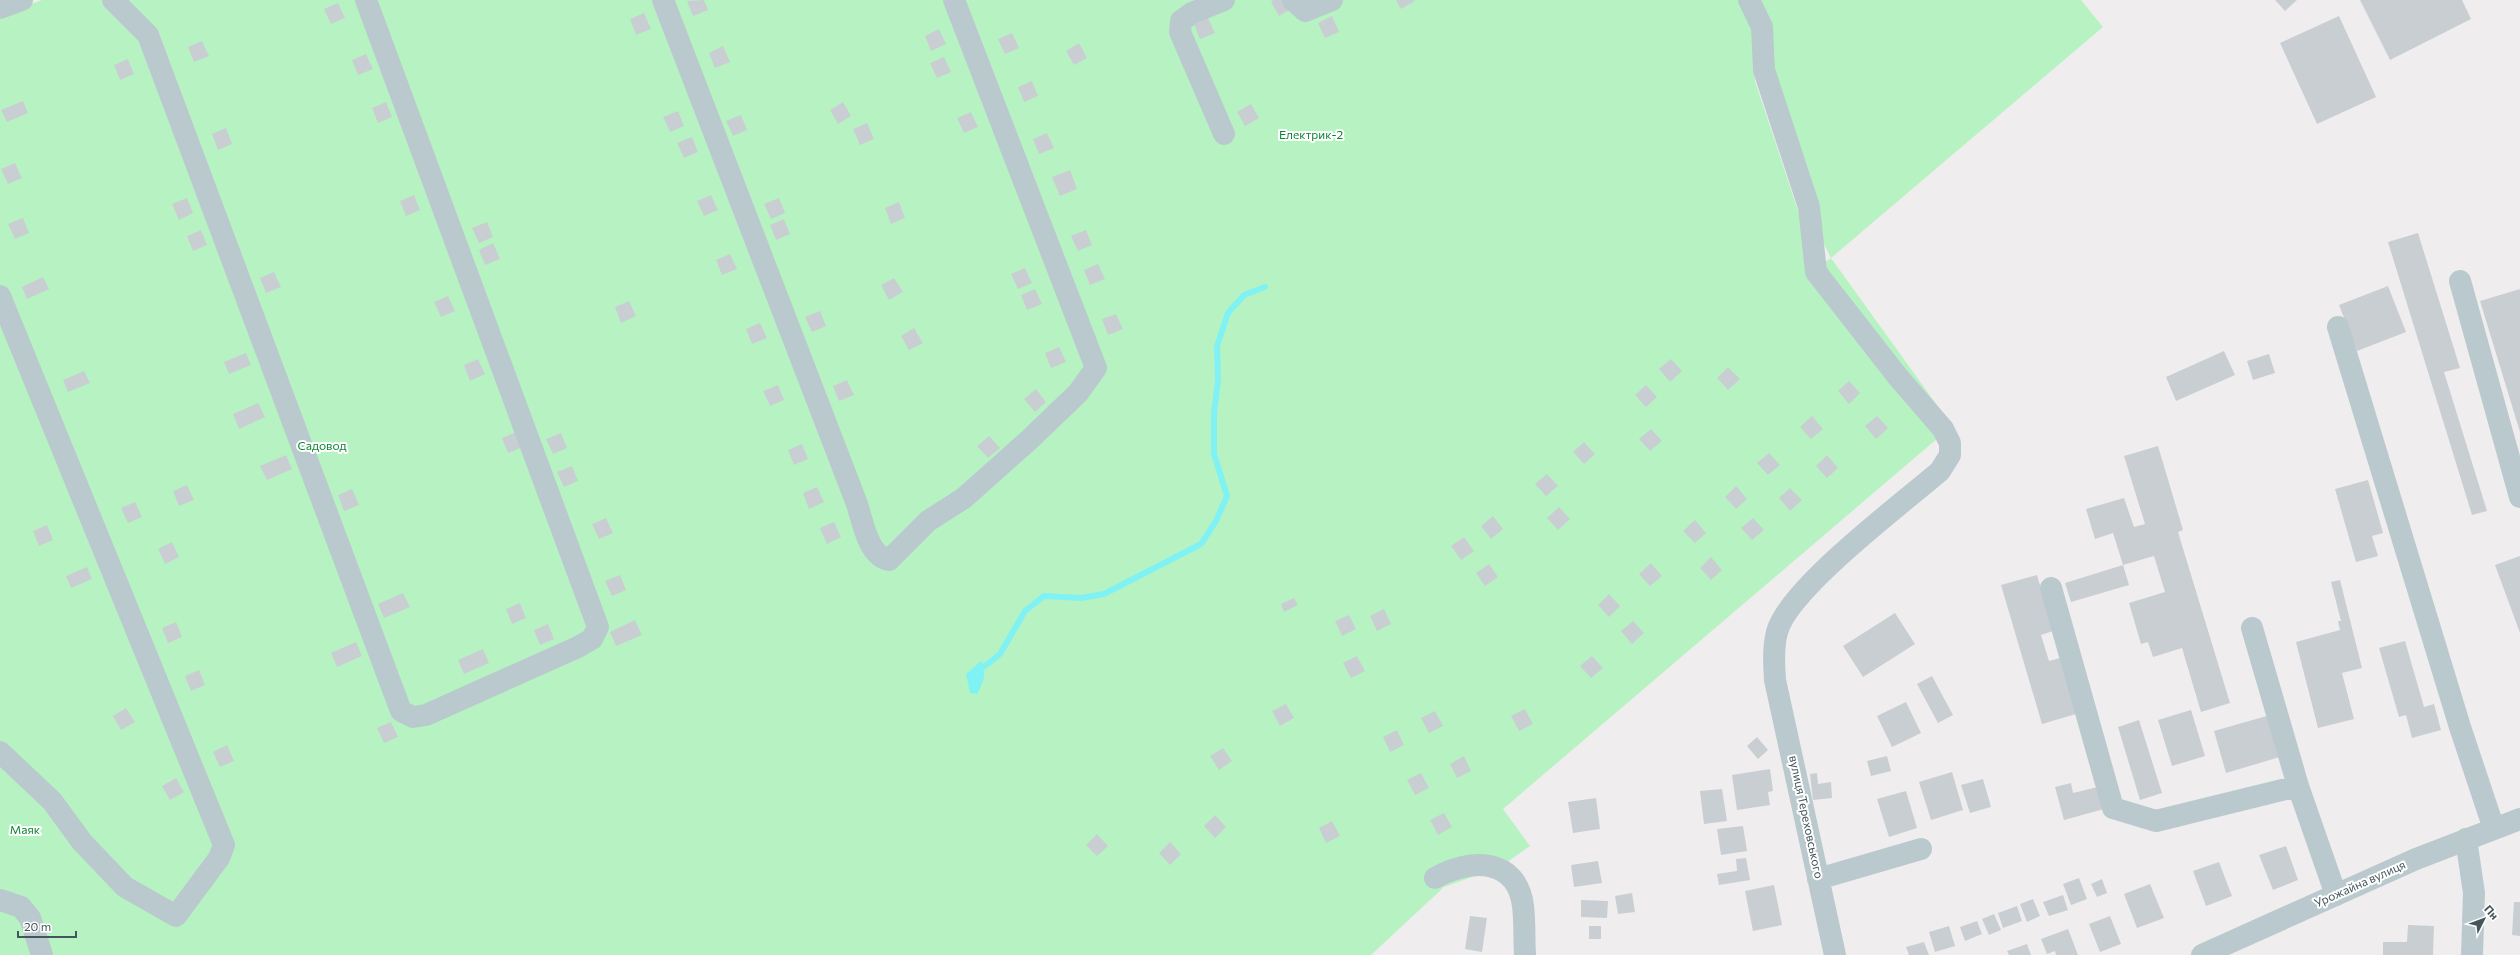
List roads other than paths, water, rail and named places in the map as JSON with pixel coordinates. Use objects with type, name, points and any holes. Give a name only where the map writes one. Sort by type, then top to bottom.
[{"type":"street","points":[[0,8],[22,0]]},
{"type":"street","points":[[113,0],[148,35],[401,711],[413,717],[426,715],[578,647],[592,639],[598,627],[366,0]]},
{"type":"street","points":[[663,0],[858,504],[870,544],[883,558],[889,560],[928,521],[964,498],[1029,440],[1078,393],[1096,368],[954,0]]},
{"type":"street","points":[[1224,0],[1192,13],[1181,21],[1180,32],[1224,134]]},
{"type":"street","points":[[1293,0],[1305,11],[1332,0]]},
{"type":"street","name":"вулиця Тереховського","points":[[1749,0],[1762,27],[1764,70],[1809,207],[1816,272],[1898,377],[1943,429],[1950,443],[1950,455],[1940,471],[1823,571],[1798,596],[1777,631],[1773,654],[1775,680],[1835,955]]},
{"type":"street","points":[[2460,281],[2520,497]]},
{"type":"street","points":[[0,296],[224,845],[219,858],[176,916],[124,887],[82,842],[52,801],[0,752]]},
{"type":"street","points":[[2338,327],[2460,728],[2494,829]]},
{"type":"street","points":[[2051,588],[2113,808],[2156,820],[2298,786]]},
{"type":"street","points":[[2252,628],[2298,786],[2336,895]]},
{"type":"street","name":"Урожайна вулиця","points":[[2202,955],[2466,839],[2520,819]]},
{"type":"street","points":[[2466,839],[2474,893],[2472,955]]},
{"type":"street","points":[[1818,879],[1921,849]]},
{"type":"street","points":[[1436,878],[1449,870],[1475,864],[1497,868],[1512,877],[1518,887],[1523,905],[1525,955]]},
{"type":"street","points":[[0,900],[21,907],[30,918],[42,955]]},
{"type":"water","points":[[981,661],[984,669],[983,682],[977,694],[970,693],[966,674]]},
{"type":"waterway","points":[[985,666],[1000,654],[1025,611],[1044,596],[1081,598],[1104,594],[1201,544],[1216,521],[1227,496],[1214,454],[1214,413],[1218,380],[1217,346],[1228,313],[1244,295],[1265,287]]},
{"type":"park label","name":"Електрик-2","points":[[1311,135]]},
{"type":"park label","name":"Садовод","points":[[322,446]]},
{"type":"park label","name":"Маяк","points":[[25,830]]}]
